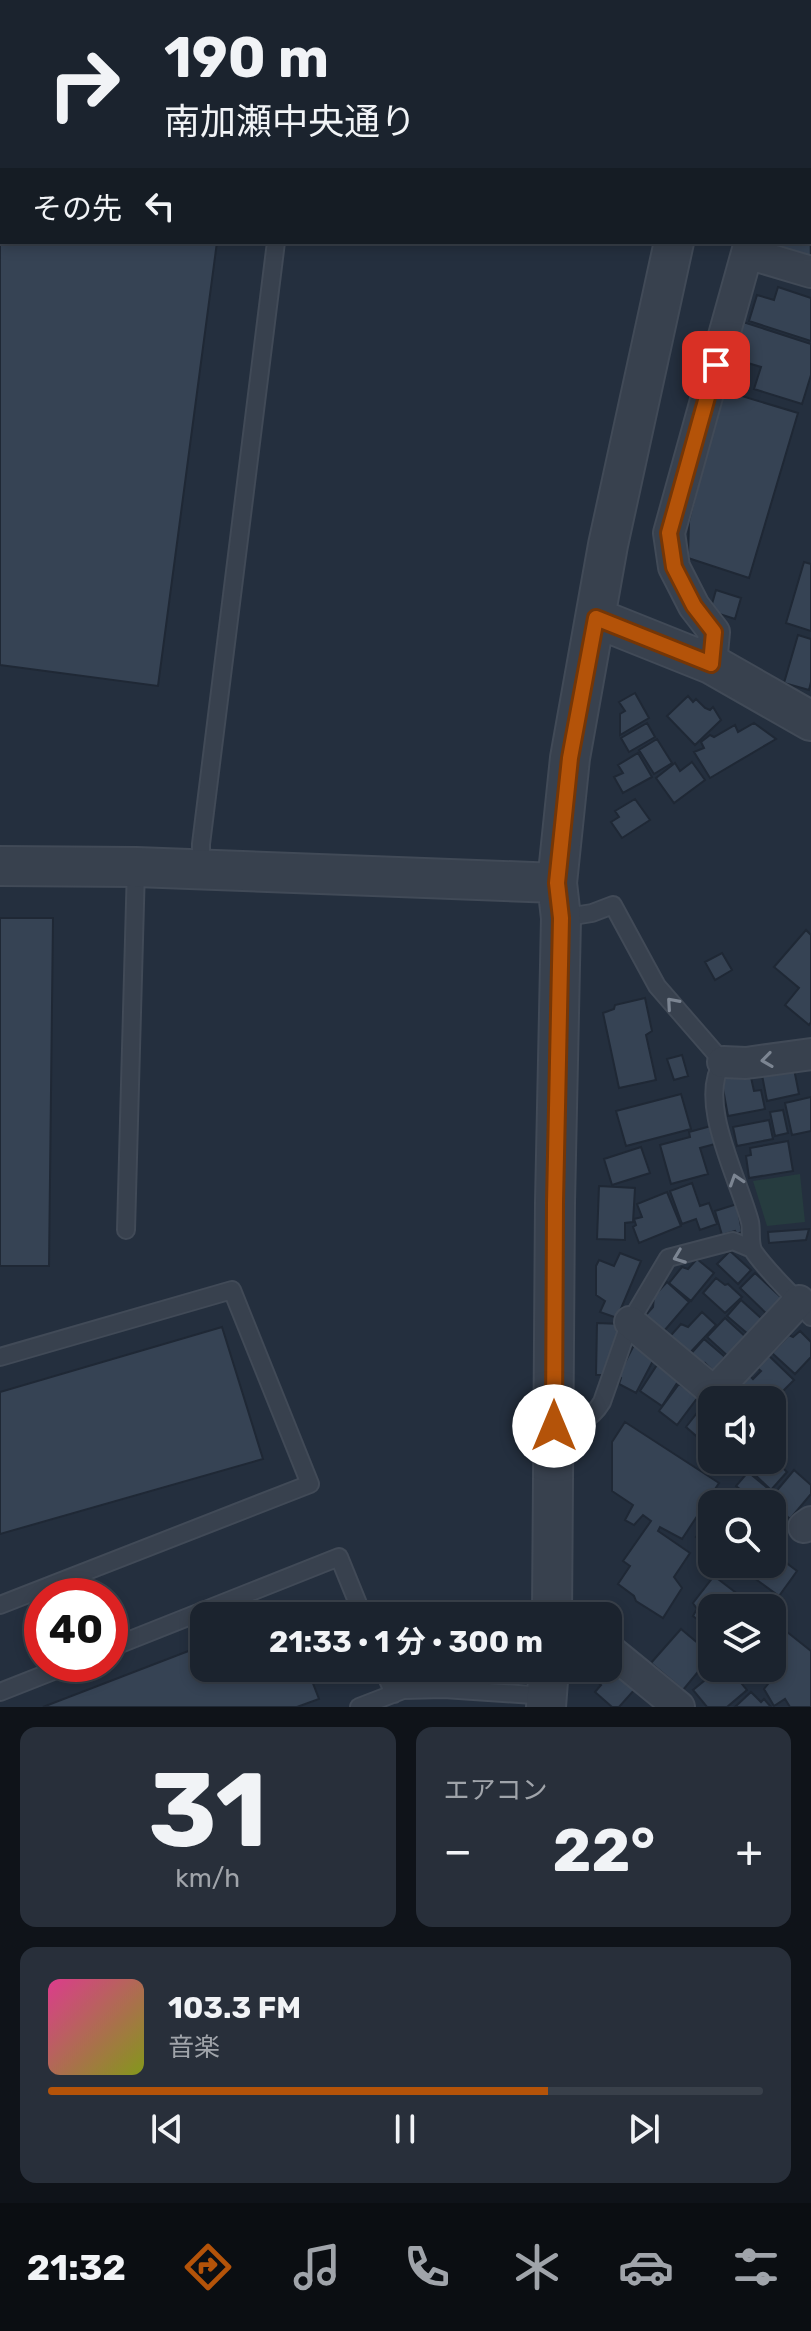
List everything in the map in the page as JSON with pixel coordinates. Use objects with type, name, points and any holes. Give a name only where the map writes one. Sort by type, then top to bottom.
[{"type":"street","points":[[552,1602],[559,900],[570,758],[608,545],[674,244]]},
{"type":"street","points":[[711,664],[714,632],[694,606],[674,567],[669,533],[749,248],[811,272]]},
{"type":"street","points":[[596,618],[711,664],[811,721]]},
{"type":"street","points":[[0,866],[201,870],[559,900]]},
{"type":"street","points":[[723,1062],[746,1063],[811,1054]]},
{"type":"street","points":[[630,1322],[714,1392],[805,1309]]},
{"type":"street","points":[[622,1660],[679,1707]]},
{"type":"lane","points":[[201,870],[201,844],[276,244]]},
{"type":"lane","points":[[126,1230],[136,867]]},
{"type":"lane","points":[[559,900],[592,913],[613,905],[657,986],[723,1062],[715,1073],[719,1128],[751,1225],[752,1249]]},
{"type":"lane","points":[[554,1426],[583,1422],[595,1413],[602,1402],[630,1322],[668,1258],[733,1241],[752,1249],[805,1309]]},
{"type":"lane","points":[[0,1357],[232,1290],[310,1484],[0,1605]]},
{"type":"lane","points":[[226,1602],[339,1557],[357,1602]]},
{"type":"lane","points":[[128,1641],[190,1616]]},
{"type":"lane","points":[[0,1692],[25,1682]]},
{"type":"lane","points":[[389,1682],[394,1694]]},
{"type":"lane","points":[[359,1707],[403,1690],[547,1690]]},
{"type":"green space","points":[[800,1174],[805,1222],[767,1226],[753,1181]]},
{"type":"building","points":[[0,244],[217,244],[158,686],[0,665]]},
{"type":"building","points":[[811,244],[811,262],[763,246]]},
{"type":"building","points":[[778,287],[811,298],[811,341],[749,321],[757,295],[774,300]]},
{"type":"building","points":[[743,322],[811,344],[811,375],[802,404],[754,389],[761,367],[731,358]]},
{"type":"building","points":[[722,390],[798,413],[749,578],[688,558],[689,521]]},
{"type":"building","points":[[804,562],[811,564],[811,631],[786,623]]},
{"type":"building","points":[[716,590],[741,598],[735,619],[710,611]]},
{"type":"building","points":[[798,635],[811,639],[809,690],[784,683]]},
{"type":"building","points":[[635,693],[649,718],[620,735],[620,714],[625,711],[619,702]]},
{"type":"building","points":[[688,696],[705,708],[710,710],[713,707],[721,720],[695,745],[667,716]]},
{"type":"building","points":[[647,723],[655,737],[629,752],[621,738]]},
{"type":"building","points":[[754,723],[776,739],[710,778],[694,752],[704,748],[701,742],[735,725],[738,732]]},
{"type":"building","points":[[657,739],[672,763],[654,774],[639,750]]},
{"type":"building","points":[[638,753],[652,777],[623,793],[614,777],[623,773],[618,765]]},
{"type":"building","points":[[692,762],[705,780],[674,803],[656,778],[675,763],[680,771]]},
{"type":"building","points":[[635,799],[650,820],[622,838],[611,822],[619,817],[615,811]]},
{"type":"building","points":[[0,918],[53,918],[49,1266],[0,1266]]},
{"type":"building","points":[[806,930],[811,935],[809,1025],[785,1005],[799,988],[774,967]]},
{"type":"building","points":[[722,953],[732,970],[715,980],[705,962]]},
{"type":"building","points":[[645,998],[652,1031],[646,1035],[656,1080],[619,1088],[603,1013],[614,1009],[615,1005]]},
{"type":"building","points":[[682,1055],[688,1076],[674,1080],[667,1059]]},
{"type":"building","points":[[794,1069],[799,1094],[767,1101],[762,1075]]},
{"type":"building","points":[[750,1073],[754,1091],[761,1090],[765,1109],[728,1116],[721,1078]]},
{"type":"building","points":[[681,1094],[691,1129],[626,1146],[616,1111]]},
{"type":"building","points":[[811,1097],[811,1131],[792,1135],[785,1103]]},
{"type":"building","points":[[783,1110],[788,1133],[775,1136],[770,1112]]},
{"type":"building","points":[[769,1120],[773,1139],[737,1146],[733,1127]]},
{"type":"building","points":[[711,1126],[715,1144],[700,1148],[708,1174],[671,1184],[660,1145],[690,1137],[689,1132]]},
{"type":"building","points":[[788,1141],[793,1171],[749,1178],[746,1156],[751,1155],[750,1148]]},
{"type":"building","points":[[641,1147],[650,1173],[612,1185],[604,1159]]},
{"type":"building","points":[[692,1183],[700,1206],[709,1203],[717,1224],[700,1230],[696,1219],[682,1224],[670,1191]]},
{"type":"building","points":[[599,1186],[635,1188],[633,1222],[625,1223],[625,1240],[597,1239]]},
{"type":"building","points":[[667,1192],[681,1226],[639,1243],[633,1227],[636,1225],[634,1219],[642,1217],[637,1204]]},
{"type":"building","points":[[737,1204],[742,1232],[722,1235],[715,1211]]},
{"type":"building","points":[[809,1229],[806,1240],[769,1243],[768,1232]]},
{"type":"building","points":[[730,1251],[751,1270],[738,1284],[717,1264]]},
{"type":"building","points":[[620,1253],[641,1261],[617,1318],[600,1312],[605,1301],[596,1295],[596,1266],[599,1260],[614,1266]]},
{"type":"building","points":[[697,1259],[714,1273],[691,1301],[669,1283],[682,1267],[688,1269]]},
{"type":"building","points":[[755,1273],[786,1302],[771,1318],[740,1288]]},
{"type":"building","points":[[716,1278],[742,1297],[725,1313],[703,1293]]},
{"type":"building","points":[[667,1282],[689,1302],[664,1331],[645,1316],[653,1307],[654,1296]]},
{"type":"building","points":[[741,1300],[762,1319],[748,1334],[727,1316]]},
{"type":"building","points":[[702,1312],[716,1325],[686,1357],[665,1342],[681,1324],[688,1327]]},
{"type":"building","points":[[725,1318],[748,1339],[730,1358],[707,1337]]},
{"type":"building","points":[[597,1323],[621,1324],[603,1375],[596,1375]]},
{"type":"building","points":[[222,1327],[263,1459],[0,1534],[0,1392]]},
{"type":"building","points":[[800,1331],[811,1342],[811,1357],[795,1374],[772,1353],[789,1335],[793,1337]]},
{"type":"building","points":[[704,1339],[725,1357],[713,1371],[705,1363],[700,1369],[688,1357]]},
{"type":"building","points":[[634,1345],[655,1357],[636,1393],[619,1384],[621,1378],[618,1376]]},
{"type":"building","points":[[766,1353],[794,1380],[786,1388],[736,1386],[748,1374],[753,1379],[761,1371],[754,1365]]},
{"type":"building","points":[[657,1365],[679,1380],[662,1406],[640,1391]]},
{"type":"building","points":[[679,1384],[698,1397],[677,1425],[659,1411]]},
{"type":"building","points":[[698,1412],[698,1438],[686,1427]]},
{"type":"building","points":[[625,1422],[698,1469],[698,1474],[705,1474],[719,1483],[714,1490],[698,1490],[698,1515],[682,1539],[660,1527],[658,1531],[690,1553],[674,1577],[682,1588],[663,1618],[636,1601],[618,1584],[630,1566],[623,1561],[651,1521],[643,1515],[634,1525],[625,1520],[633,1505],[612,1491],[612,1442]]},
{"type":"building","points":[[794,1470],[811,1485],[811,1494],[790,1519],[786,1515],[786,1490],[777,1490]]},
{"type":"building","points":[[746,1474],[750,1474],[770,1490],[741,1490],[736,1486]]},
{"type":"building","points":[[754,1474],[785,1474],[771,1490]]},
{"type":"building","points":[[786,1563],[797,1571],[780,1594],[754,1578],[786,1578]]},
{"type":"building","points":[[712,1578],[717,1578],[738,1594],[700,1594]]},
{"type":"building","points":[[698,1597],[698,1620],[693,1616],[697,1609],[693,1603]]},
{"type":"building","points":[[681,1629],[698,1643],[698,1672],[683,1690],[651,1663]]},
{"type":"building","points":[[786,1631],[811,1651],[811,1707],[790,1707],[785,1699],[774,1706],[764,1689],[770,1682],[786,1682]]},
{"type":"building","points":[[190,1650],[190,1682],[312,1682],[319,1699],[297,1707],[43,1707],[108,1682],[128,1682],[128,1674]]},
{"type":"building","points":[[622,1678],[636,1688],[619,1707],[612,1707],[595,1692],[601,1685],[598,1682],[622,1682]]},
{"type":"building","points":[[703,1682],[740,1682],[747,1690],[727,1707],[707,1707],[693,1690]]},
{"type":"building","points":[[751,1692],[761,1702],[764,1699],[771,1707],[735,1707]]},
{"type":"route","points":[[554,1426],[561,918],[557,883],[570,758],[596,618],[711,664],[714,632],[694,606],[674,567],[669,533],[716,365]]}]
